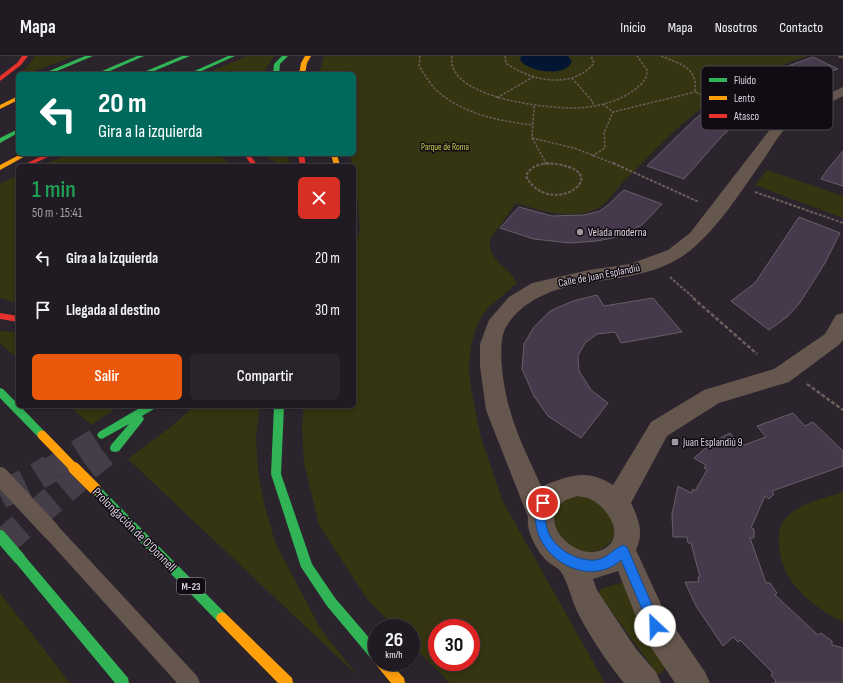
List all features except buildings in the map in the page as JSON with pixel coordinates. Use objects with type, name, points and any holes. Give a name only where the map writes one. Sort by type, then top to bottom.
[{"type":"main road","points":[[0,79],[19,64],[25,56]]},
{"type":"main road","points":[[50,72],[90,56]]},
{"type":"main road","points":[[103,72],[141,56]]},
{"type":"main road","points":[[147,72],[187,56]]},
{"type":"main road","points":[[196,72],[232,56]]},
{"type":"main road","points":[[276,72],[277,64],[285,56]]},
{"type":"main road","points":[[302,72],[304,63],[308,56]]},
{"type":"main road","points":[[73,72],[102,59]]},
{"type":"main road","points":[[0,107],[16,99]]},
{"type":"main road","points":[[0,117],[12,112]]},
{"type":"main road","points":[[0,141],[16,133]]},
{"type":"main road","points":[[0,160],[16,152]]},
{"type":"main road","points":[[0,168],[22,156]]},
{"type":"main road","points":[[28,164],[46,156]]},
{"type":"main road","points":[[0,177],[16,170]]},
{"type":"main road","points":[[0,316],[16,319]]},
{"type":"main road","name":"Prolongación de O'Donnell","points":[[0,392],[287,683]]},
{"type":"main road","points":[[102,435],[148,408]]},
{"type":"main road","points":[[115,448],[149,408]]},
{"type":"main road","points":[[278,408],[276,474],[288,513],[308,567],[332,602],[368,646]]},
{"type":"main road","points":[[0,536],[123,683]]},
{"type":"main road","points":[[389,671],[399,683]]},
{"type":"street","name":"Calle de Juan Esplandiú","points":[[833,96],[843,91]]},
{"type":"street","name":"Calle de Juan Esplandiú","points":[[540,515],[498,410],[491,366],[490,344],[496,324],[516,302],[539,288],[589,276],[631,270],[655,263],[675,254],[696,237],[738,185],[777,130]]},
{"type":"street","points":[[617,503],[659,429],[712,396],[781,376],[833,339],[843,320]]},
{"type":"street","points":[[577,485],[598,490],[617,503],[626,518],[628,536],[623,551],[616,558],[606,563],[595,566],[571,562],[550,547],[540,526],[540,515],[543,503],[551,493],[563,487],[577,485]]},
{"type":"street","points":[[623,551],[655,626],[694,683]]},
{"type":"street","points":[[571,562],[587,600],[625,660],[645,683]]},
{"type":"lane","points":[[0,476],[190,683]]},
{"type":"path","points":[[420,56],[419,66],[437,91],[461,109],[510,123],[533,125]]},
{"type":"path","points":[[452,56],[451,60],[454,70],[463,80],[477,90],[497,98],[534,106],[574,108],[604,104],[629,94],[644,81],[646,74],[646,67],[637,56]]},
{"type":"path","points":[[505,56],[506,63],[511,68],[533,77],[553,80],[584,75],[591,70],[594,63],[591,57],[596,56]]},
{"type":"path","points":[[661,56],[680,64],[694,74],[697,83],[695,92]]},
{"type":"path","points":[[497,98],[533,77]]},
{"type":"path","points":[[572,78],[593,102],[593,106]]},
{"type":"path","points":[[613,112],[695,92],[701,94]]},
{"type":"path","points":[[604,104],[613,112]]},
{"type":"path","points":[[534,106],[532,138],[546,163]]},
{"type":"path","points":[[592,156],[604,148],[604,133],[613,112]]},
{"type":"path","points":[[532,138],[545,140],[592,156],[717,211]]},
{"type":"path","points":[[546,163],[564,165],[572,168],[581,177],[581,183],[573,191],[556,194],[538,190],[532,186],[526,176],[528,172],[538,165],[546,163]]},
{"type":"path","points":[[738,185],[843,223]]},
{"type":"path","points":[[655,263],[757,354]]},
{"type":"path","points":[[808,384],[843,410]]},
{"type":"green space","points":[[35,56],[74,56],[32,72],[21,72]]},
{"type":"green space","points":[[247,56],[274,56],[264,72],[209,72]]},
{"type":"green space","name":"Parque de Roma","points":[[324,56],[808,56],[780,66],[701,66],[701,109],[678,127],[600,207],[586,213],[556,214],[516,203],[491,238],[491,252],[514,277],[517,283],[489,307],[482,316],[475,330],[471,346],[469,368],[471,389],[481,438],[503,502],[605,683],[450,683],[438,671],[480,671],[480,619],[428,619],[428,661],[420,653],[420,619],[387,619],[367,599],[319,525],[304,462],[302,427],[304,408],[356,408],[356,242],[360,228],[356,187],[356,164],[352,164],[350,156],[356,156],[356,72],[320,72]]},
{"type":"green space","points":[[64,156],[220,156],[230,164],[45,164]]},
{"type":"green space","points":[[266,156],[287,156],[290,164],[277,164]]},
{"type":"green space","points":[[767,170],[843,196],[843,218],[755,185]]},
{"type":"green space","points":[[16,176],[16,302],[0,298],[0,184]]},
{"type":"green space","points":[[0,331],[16,332],[16,357],[0,343]]},
{"type":"green space","points":[[72,408],[116,408],[91,425]]},
{"type":"green space","points":[[192,408],[260,408],[256,438],[258,471],[264,503],[275,542],[320,628],[358,676],[128,459],[172,426]]},
{"type":"green space","points":[[843,492],[843,622],[831,616],[809,600],[791,580],[784,568],[780,556],[779,538],[782,524],[786,518],[795,511],[822,498]]},
{"type":"green space","points":[[578,496],[586,498],[603,507],[614,521],[614,537],[608,544],[595,551],[582,551],[570,545],[560,535],[555,524],[555,512],[562,502]]},
{"type":"green space","points":[[624,582],[668,666],[658,675],[599,594],[600,589]]},
{"type":"green space","points":[[0,593],[70,683],[0,683]]},
{"type":"water","points":[[521,56],[568,56],[572,61],[569,66],[563,70],[547,71],[531,68],[524,64],[520,60]]},
{"type":"tunnel","points":[[49,469],[102,435]]},
{"type":"tunnel","points":[[89,469],[115,448]]},
{"type":"tunnel","points":[[0,495],[32,480],[51,468]]},
{"type":"tunnel","points":[[0,545],[90,468]]},
{"type":"traffic: fast","points":[[50,72],[90,56]]},
{"type":"traffic: fast","points":[[103,72],[141,56]]},
{"type":"traffic: fast","points":[[147,72],[187,56]]},
{"type":"traffic: fast","points":[[196,72],[232,56]]},
{"type":"traffic: fast","points":[[276,72],[277,64],[285,56]]},
{"type":"traffic: fast","points":[[0,141],[16,132]]},
{"type":"traffic: fast","points":[[0,392],[42,435]]},
{"type":"traffic: fast","points":[[102,435],[148,408]]},
{"type":"traffic: fast","points":[[279,408],[276,474],[307,567],[331,602],[368,646]]},
{"type":"traffic: fast","points":[[115,448],[139,419]]},
{"type":"traffic: fast","points":[[95,489],[222,618]]},
{"type":"traffic: fast","points":[[0,536],[19,558]]},
{"type":"traffic: fast","points":[[19,558],[123,683]]},
{"type":"traffic: slow","points":[[302,72],[304,63],[308,56]]},
{"type":"traffic: slow","points":[[0,107],[16,99]]},
{"type":"traffic: slow","points":[[0,168],[22,156]]},
{"type":"traffic: slow","points":[[334,156],[336,164]]},
{"type":"traffic: slow","points":[[42,435],[95,489]]},
{"type":"traffic: slow","points":[[222,618],[287,683]]},
{"type":"traffic: slow","points":[[389,671],[399,683]]},
{"type":"traffic: jam","points":[[0,79],[19,64],[25,56]]},
{"type":"traffic: jam","points":[[28,164],[46,156]]},
{"type":"traffic: jam","points":[[248,156],[254,164]]},
{"type":"traffic: jam","points":[[301,156],[303,164]]},
{"type":"traffic: jam","points":[[0,316],[16,319]]},
{"type":"place","name":"Velada moderna","points":[[580,232]]},
{"type":"place","name":"Juan Esplandiú 9","points":[[675,442]]},
{"type":"route","points":[[543,503],[540,515],[540,526],[544,537],[550,547],[571,562],[595,566],[616,558],[623,551],[655,626]]}]
